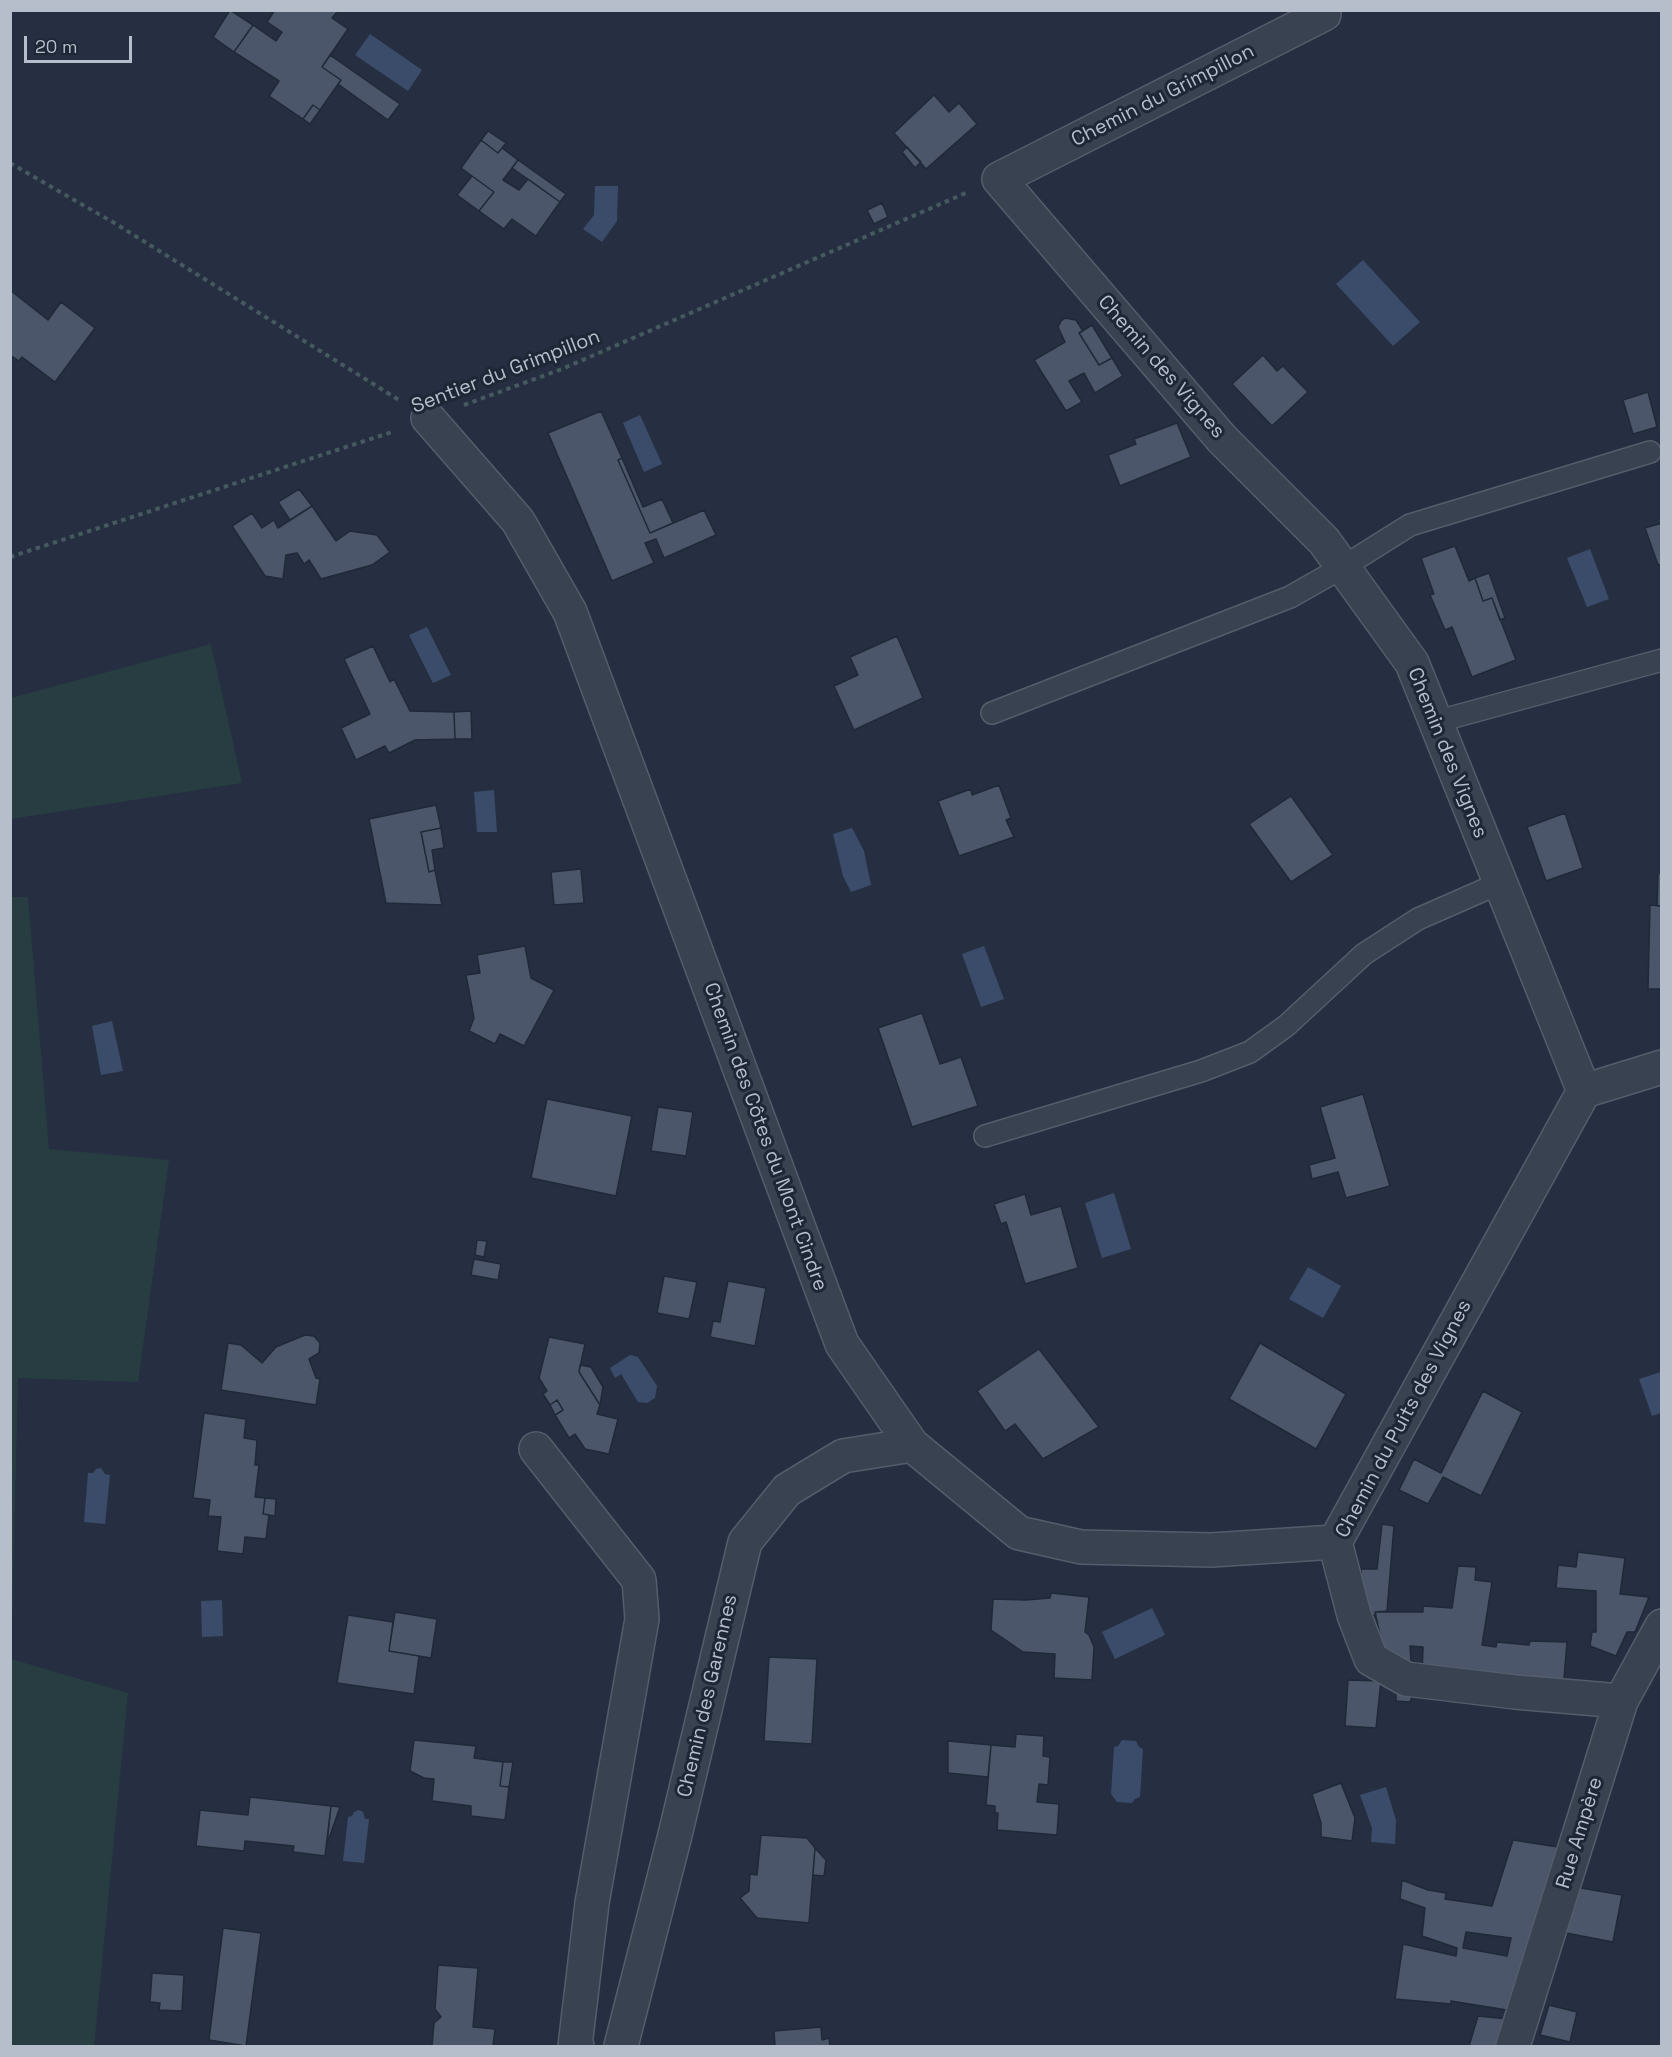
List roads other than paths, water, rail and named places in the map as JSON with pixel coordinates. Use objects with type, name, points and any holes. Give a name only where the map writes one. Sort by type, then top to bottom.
[{"type":"street","name":"Chemin du Grimpillon","points":[[999,179],[1324,14],[1324,10]]},
{"type":"street","name":"Chemin des Vignes","points":[[999,179],[1222,439],[1324,541],[1412,663],[1584,1090]]},
{"type":"street","name":"Chemin des Côtes du Mont Cindre","points":[[428,418],[518,521],[570,612],[842,1344],[912,1446],[1019,1533],[1081,1547],[1211,1550],[1335,1542]]},
{"type":"street","points":[[1584,1090],[1662,1067]]},
{"type":"street","name":"Chemin du Puits des Vignes","points":[[1584,1090],[1335,1542],[1354,1615],[1371,1659],[1397,1674],[1406,1679],[1515,1692],[1621,1701]]},
{"type":"street","name":"Chemin des Garennes","points":[[621,2046],[675,1835],[745,1542],[787,1490],[843,1456],[912,1446]]},
{"type":"street","points":[[536,1449],[639,1580],[642,1619],[592,1903],[575,2046],[577,2046]]},
{"type":"street","name":"Rue Ampère","points":[[1513,2046],[1621,1701],[1662,1626]]},
{"type":"lane","points":[[992,713],[1290,597],[1410,525],[1650,452]]},
{"type":"lane","points":[[1435,722],[1662,660]]},
{"type":"lane","points":[[985,1136],[1201,1071],[1250,1052],[1286,1026],[1364,954],[1418,919],[1500,883]]},
{"type":"water","points":[[370,34],[422,70],[408,91],[355,55]]},
{"type":"water","points":[[595,186],[618,186],[617,221],[602,242],[583,229],[594,215]]},
{"type":"water","points":[[1363,260],[1420,322],[1393,346],[1336,284]]},
{"type":"water","points":[[640,415],[662,464],[644,472],[623,423]]},
{"type":"water","points":[[1590,549],[1609,599],[1587,607],[1567,558]]},
{"type":"water","points":[[427,627],[451,675],[433,683],[409,635]]},
{"type":"water","points":[[494,790],[497,832],[477,832],[474,792]]},
{"type":"water","points":[[852,828],[864,851],[871,885],[851,892],[843,876],[833,834]]},
{"type":"water","points":[[984,946],[1004,999],[981,1007],[962,954]]},
{"type":"water","points":[[112,1021],[123,1071],[101,1075],[92,1026]]},
{"type":"water","points":[[1114,1193],[1131,1249],[1102,1258],[1085,1203]]},
{"type":"water","points":[[1308,1267],[1341,1286],[1323,1318],[1289,1299]]},
{"type":"water","points":[[630,1355],[638,1357],[657,1386],[655,1398],[647,1403],[638,1402],[621,1374],[615,1378],[610,1368]]},
{"type":"water","points":[[1661,1372],[1661,1413],[1652,1416],[1639,1379]]},
{"type":"water","points":[[101,1468],[105,1474],[110,1475],[105,1524],[84,1522],[88,1473]]},
{"type":"water","points":[[222,1600],[223,1636],[202,1637],[201,1601]]},
{"type":"water","points":[[1152,1608],[1165,1635],[1115,1659],[1102,1632]]},
{"type":"water","points":[[1122,1740],[1136,1741],[1143,1749],[1140,1797],[1132,1803],[1117,1802],[1111,1794],[1114,1747],[1118,1746]]},
{"type":"water","points":[[1386,1787],[1396,1820],[1395,1844],[1371,1842],[1372,1828],[1360,1795]]},
{"type":"water","points":[[359,1810],[363,1812],[365,1819],[369,1819],[364,1863],[343,1861],[348,1817]]}]
